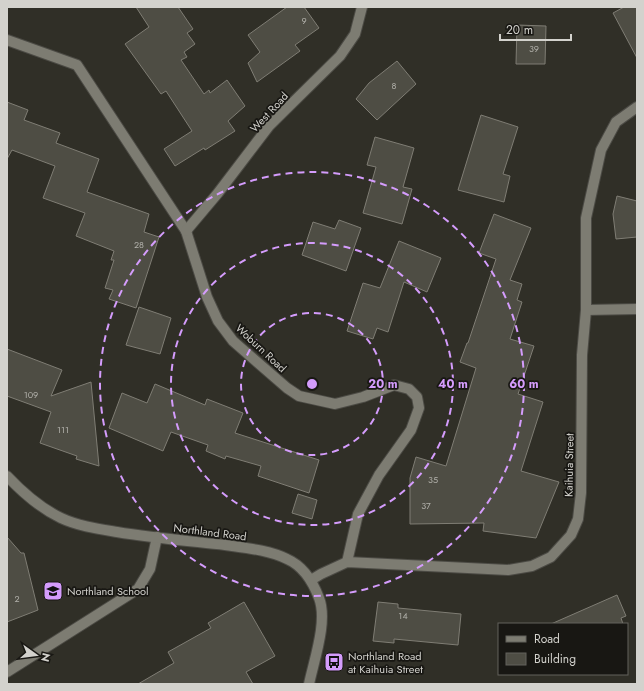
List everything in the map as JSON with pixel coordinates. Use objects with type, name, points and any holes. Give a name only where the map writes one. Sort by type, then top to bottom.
[{"type":"street","name":"West Road","points":[[186,231],[218,193],[269,126],[340,56],[355,34],[362,7]]},
{"type":"street","name":"Woburn Road","points":[[7,40],[77,65],[186,231],[207,297],[218,321],[233,341],[287,388],[299,396],[335,404],[362,397],[394,385],[409,389],[417,398],[419,408],[412,430],[379,475],[358,514],[346,562]]},
{"type":"street","name":"Kaihuia Street","points":[[311,580],[346,562],[508,570],[532,566],[551,557],[571,534],[578,519],[580,504],[582,355],[586,310],[586,218],[600,150],[616,122],[637,107]]},
{"type":"street","points":[[586,310],[637,309]]},
{"type":"street","name":"Northland Road","points":[[7,476],[42,508],[62,519],[96,529],[238,547],[273,553],[288,559],[301,568],[311,580],[320,599],[320,635],[309,684]]},
{"type":"street","points":[[7,672],[138,589],[150,569],[157,537]]},
{"type":"building","points":[[136,7],[178,7],[193,29],[187,33],[195,44],[184,52],[187,57],[181,60],[204,94],[209,90],[210,93],[227,80],[245,106],[228,121],[235,131],[205,150],[204,148],[175,166],[164,149],[192,131],[166,91],[161,94],[125,44],[149,27]]},
{"type":"building","points":[[287,7],[304,7],[319,28],[295,45],[300,51],[257,82],[248,63],[260,52],[248,35]]},
{"type":"building","points":[[624,7],[637,7],[637,58],[613,13]]},
{"type":"building","points":[[517,25],[546,26],[545,64],[516,64]]},
{"type":"building","points":[[397,61],[416,84],[377,120],[356,99],[369,83]]},
{"type":"building","points":[[7,102],[28,110],[24,120],[60,133],[56,143],[99,159],[87,192],[149,214],[144,232],[159,237],[136,308],[109,299],[113,290],[105,288],[114,260],[111,260],[114,251],[76,236],[85,213],[43,198],[55,166],[12,150],[7,159]]},
{"type":"building","points":[[481,115],[518,127],[503,174],[510,176],[504,202],[458,190]]},
{"type":"building","points":[[375,137],[414,148],[403,187],[412,189],[402,224],[363,213],[376,167],[367,165]]},
{"type":"building","points":[[617,196],[637,201],[637,237],[616,239],[613,214]]},
{"type":"building","points":[[494,214],[531,228],[510,280],[522,284],[517,300],[522,302],[510,339],[534,346],[518,394],[543,402],[521,471],[559,482],[536,538],[483,531],[484,523],[410,524],[410,478],[416,457],[446,466],[476,368],[460,362],[468,343],[496,259],[479,253]]},
{"type":"building","points":[[339,220],[361,228],[346,271],[302,255],[313,222],[335,229]]},
{"type":"building","points":[[399,241],[441,258],[427,292],[404,282],[388,332],[377,328],[373,339],[347,331],[363,283],[380,288]]},
{"type":"building","points":[[139,307],[171,318],[160,354],[126,345]]},
{"type":"building","points":[[7,349],[62,370],[51,396],[91,382],[99,466],[76,459],[77,456],[40,443],[51,412],[7,396]]},
{"type":"building","points":[[155,384],[205,405],[207,399],[243,413],[235,433],[319,460],[309,493],[258,476],[261,466],[226,456],[225,459],[206,451],[208,445],[171,432],[163,451],[109,428],[122,393],[147,403]]},
{"type":"building","points":[[298,494],[317,500],[312,519],[292,513]]},
{"type":"building","points":[[7,537],[21,553],[24,553],[38,610],[7,622]]},
{"type":"building","points":[[617,595],[626,616],[621,618],[623,623],[553,623]]},
{"type":"building","points":[[244,602],[275,656],[246,672],[253,684],[138,684],[174,663],[168,652],[211,628],[208,623]]},
{"type":"building","points":[[378,602],[398,604],[398,608],[461,614],[458,645],[394,639],[394,643],[373,641]]},
{"type":"place","name":"Northland School","points":[[53,591]]},
{"type":"place","name":"Northland Road at Kaihuia Street","points":[[334,662]]}]
